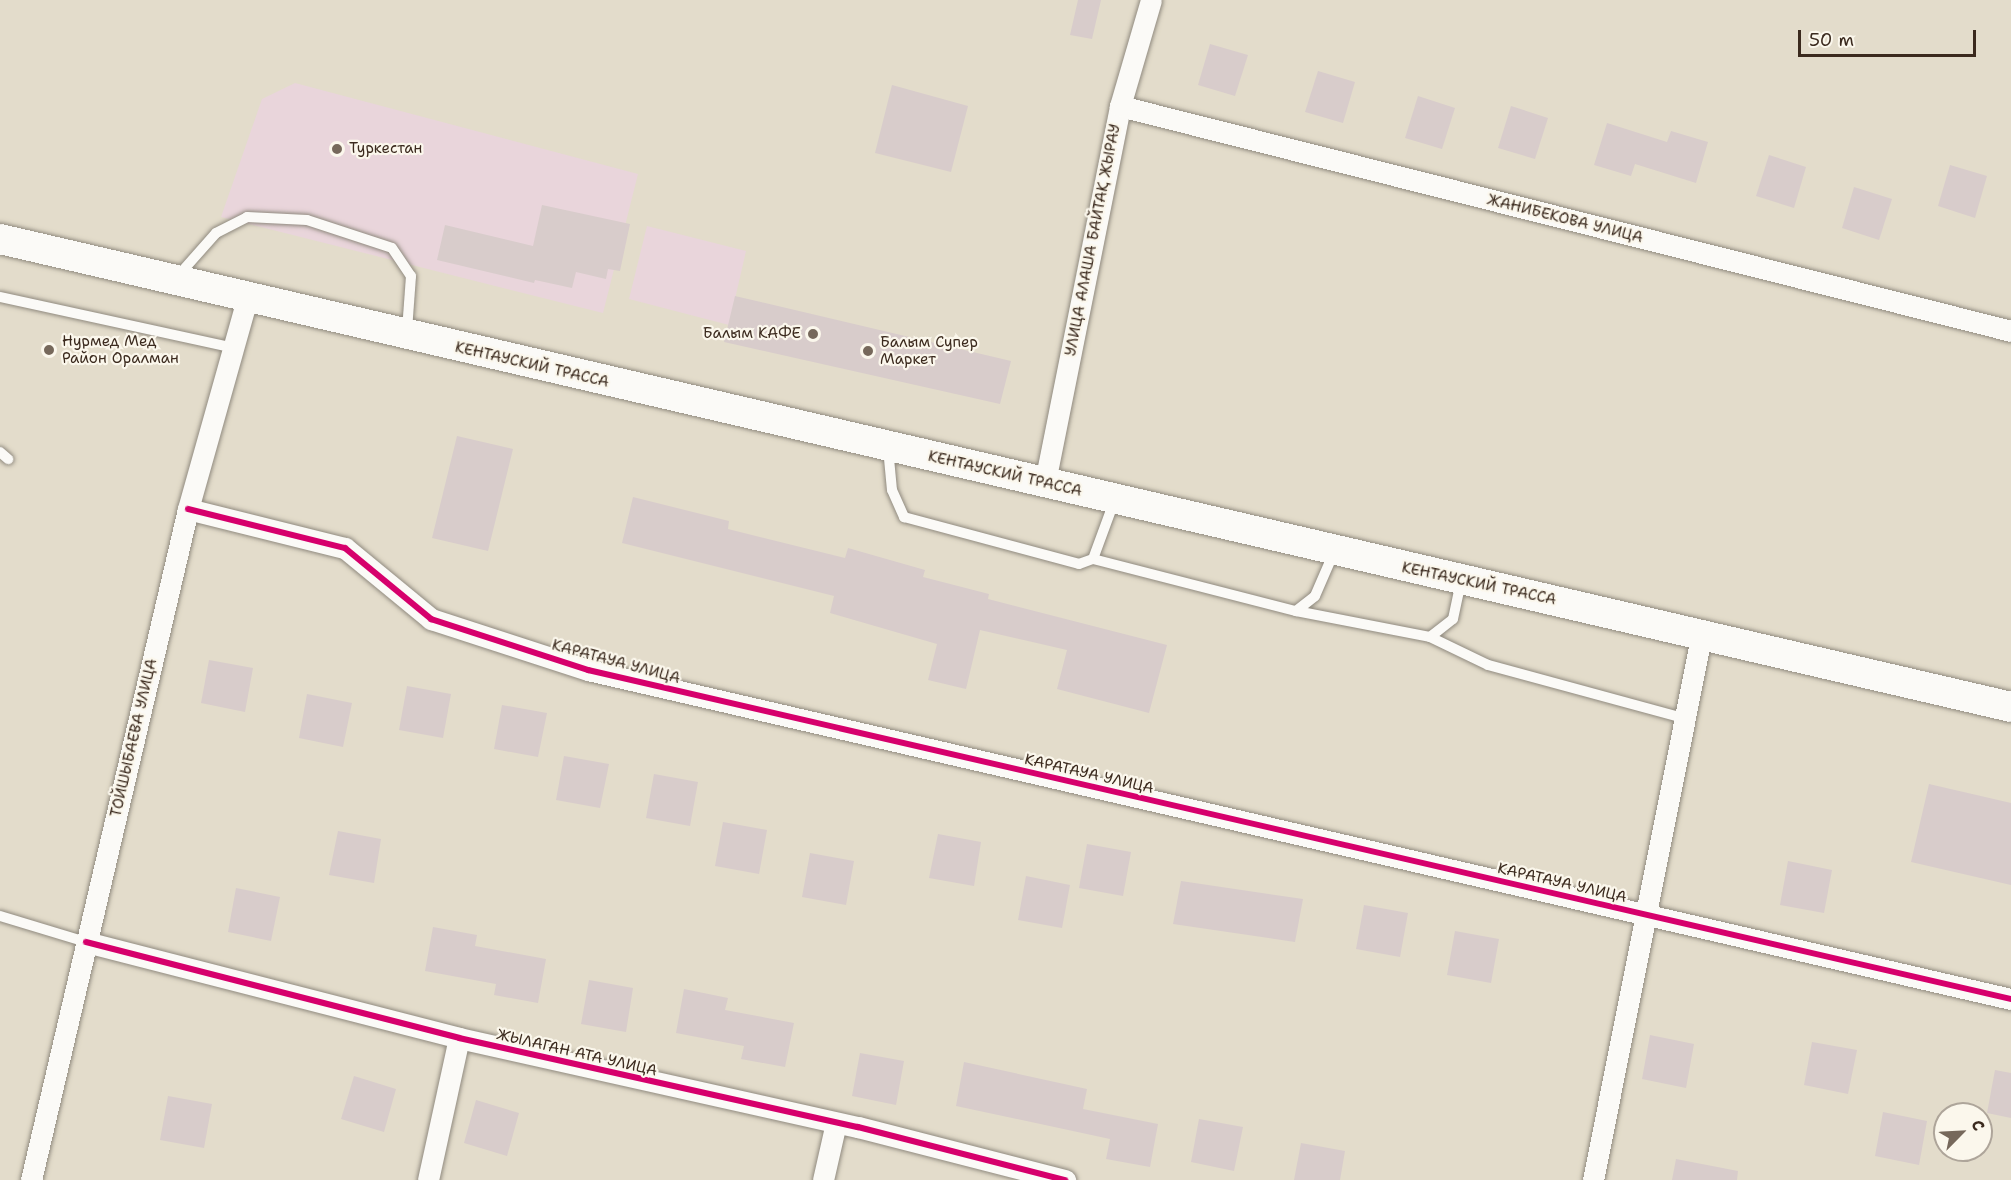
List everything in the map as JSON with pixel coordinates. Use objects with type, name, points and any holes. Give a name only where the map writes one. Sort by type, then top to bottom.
[{"type":"main road","name":"КЕНТАУСКИЙ ТРАССА","points":[[0,239],[247,299],[888,448],[1116,498],[1334,552],[1702,632],[2011,707]]},
{"type":"street","name":"УЛИЦА АЛАША БАЙТАҚ ЖЫРАУ","points":[[1045,482],[1120,106],[1151,0]]},
{"type":"street","name":"ЖАНИБЕКОВА УЛИЦА","points":[[1120,106],[2011,331]]},
{"type":"street","name":"ТОЙШЫБАЕВА УЛИЦА","points":[[31,1180],[188,509],[247,299]]},
{"type":"street","name":"КАРАТАУА УЛИЦА","points":[[188,509],[345,548],[431,619],[588,670],[2011,999]]},
{"type":"street","points":[[1593,1180],[1683,718],[1702,632]]},
{"type":"street","name":"ЖЫЛАГАН АТА УЛИЦА","points":[[86,942],[459,1038],[836,1123],[1065,1180]]},
{"type":"street","points":[[428,1180],[459,1038]]},
{"type":"street","points":[[823,1180],[836,1123]]},
{"type":"lane","points":[[173,281],[216,233],[247,217],[307,220],[392,248],[411,276],[406,336]]},
{"type":"lane","points":[[0,297],[233,348]]},
{"type":"lane","points":[[888,448],[892,490],[904,517],[1078,564],[1093,559],[1296,611],[1430,637],[1488,665],[1683,718]]},
{"type":"lane","points":[[1093,559],[1116,498]]},
{"type":"lane","points":[[1296,611],[1315,596],[1334,552]]},
{"type":"lane","points":[[1430,637],[1453,619],[1461,581]]},
{"type":"lane","points":[[0,916],[86,942]]},
{"type":"shaded area","points":[[295,83],[638,174],[603,313],[221,217],[262,99]]},
{"type":"shaded area","points":[[647,226],[746,251],[729,325],[629,299]]},
{"type":"building","points":[[1078,0],[1101,0],[1092,39],[1070,35]]},
{"type":"building","points":[[1210,44],[1248,55],[1235,96],[1198,85]]},
{"type":"building","points":[[1318,71],[1355,82],[1343,123],[1305,112]]},
{"type":"building","points":[[892,85],[968,106],[951,172],[875,153]]},
{"type":"building","points":[[1418,96],[1455,108],[1442,149],[1405,138]]},
{"type":"building","points":[[1511,106],[1548,118],[1535,159],[1498,148]]},
{"type":"building","points":[[1607,123],[1667,142],[1671,131],[1708,142],[1696,183],[1635,164],[1631,176],[1594,165]]},
{"type":"building","points":[[1769,155],[1806,167],[1794,208],[1756,196]]},
{"type":"building","points":[[1950,165],[1987,176],[1975,218],[1938,206]]},
{"type":"building","points":[[1854,187],[1892,199],[1879,240],[1842,228]]},
{"type":"building","points":[[542,205],[630,224],[620,271],[608,269],[606,279],[576,272],[572,288],[535,280],[534,283],[437,260],[445,225],[533,246]]},
{"type":"building","name":"Балым Супер Маркет","points":[[735,296],[1011,361],[1000,404],[724,342]]},
{"type":"building","points":[[457,436],[513,449],[488,551],[432,538]]},
{"type":"building","points":[[633,497],[729,521],[728,529],[845,558],[848,548],[925,570],[923,577],[989,594],[988,599],[1167,645],[1149,713],[1057,689],[1067,650],[980,630],[966,689],[928,680],[937,644],[830,613],[834,596],[622,543]]},
{"type":"building","points":[[209,660],[253,668],[245,712],[201,703]]},
{"type":"building","points":[[407,686],[451,694],[443,738],[399,730]]},
{"type":"building","points":[[307,694],[352,703],[343,747],[299,738]]},
{"type":"building","points":[[502,705],[547,713],[538,757],[494,749]]},
{"type":"building","points":[[564,756],[609,764],[600,808],[556,800]]},
{"type":"building","points":[[654,774],[698,782],[690,826],[646,818]]},
{"type":"building","points":[[1929,784],[2011,803],[2011,885],[1911,862]]},
{"type":"building","points":[[723,822],[767,830],[759,874],[715,866]]},
{"type":"building","points":[[338,831],[381,839],[374,883],[329,875]]},
{"type":"building","points":[[938,834],[981,842],[974,886],[929,878]]},
{"type":"building","points":[[1087,844],[1131,852],[1123,896],[1079,888]]},
{"type":"building","points":[[810,853],[854,861],[846,905],[802,897]]},
{"type":"building","points":[[1788,861],[1832,870],[1824,913],[1780,905]]},
{"type":"building","points":[[1026,876],[1070,885],[1062,928],[1018,920]]},
{"type":"building","points":[[1181,881],[1303,899],[1295,942],[1173,924]]},
{"type":"building","points":[[236,888],[280,897],[271,941],[228,932]]},
{"type":"building","points":[[1364,905],[1408,913],[1400,957],[1356,949]]},
{"type":"building","points":[[433,927],[477,935],[475,946],[546,959],[538,1003],[494,995],[496,984],[425,971]]},
{"type":"building","points":[[1455,931],[1499,939],[1491,983],[1447,975]]},
{"type":"building","points":[[589,980],[633,988],[626,1032],[581,1024]]},
{"type":"building","points":[[684,989],[728,998],[725,1010],[794,1023],[785,1067],[741,1059],[744,1046],[676,1033]]},
{"type":"building","points":[[1650,1035],[1694,1044],[1686,1088],[1642,1079]]},
{"type":"building","points":[[1812,1042],[1857,1050],[1848,1094],[1804,1085]]},
{"type":"building","points":[[860,1053],[904,1061],[896,1105],[852,1096]]},
{"type":"building","points":[[964,1062],[1087,1089],[1083,1109],[1158,1124],[1150,1167],[1106,1159],[1110,1139],[956,1106]]},
{"type":"building","points":[[1995,1070],[2011,1073],[2011,1118],[1993,1114],[1993,1102],[1989,1102]]},
{"type":"building","points":[[354,1076],[396,1089],[384,1132],[341,1119]]},
{"type":"building","points":[[168,1096],[212,1104],[204,1148],[160,1140]]},
{"type":"building","points":[[476,1100],[519,1113],[507,1156],[464,1143]]},
{"type":"building","points":[[1883,1112],[1927,1121],[1919,1165],[1875,1156]]},
{"type":"building","points":[[1199,1119],[1243,1127],[1234,1171],[1191,1162]]},
{"type":"building","points":[[1301,1143],[1345,1151],[1340,1180],[1294,1180]]},
{"type":"building","points":[[1676,1159],[1738,1171],[1737,1180],[1672,1180]]},
{"type":"cycle path","points":[[188,509],[345,548],[431,619],[588,670],[2011,999]]},
{"type":"cycle path","points":[[86,942],[459,1038],[858,1127],[1065,1180]]},
{"type":"place","name":"Туркестан","points":[[337,149]]},
{"type":"place","name":"Балым КАФЕ","points":[[813,334]]},
{"type":"place","name":"Нурмед Мед Район Оралман","points":[[49,350]]},
{"type":"place","name":"Балым Супер Маркет","points":[[868,351]]}]
